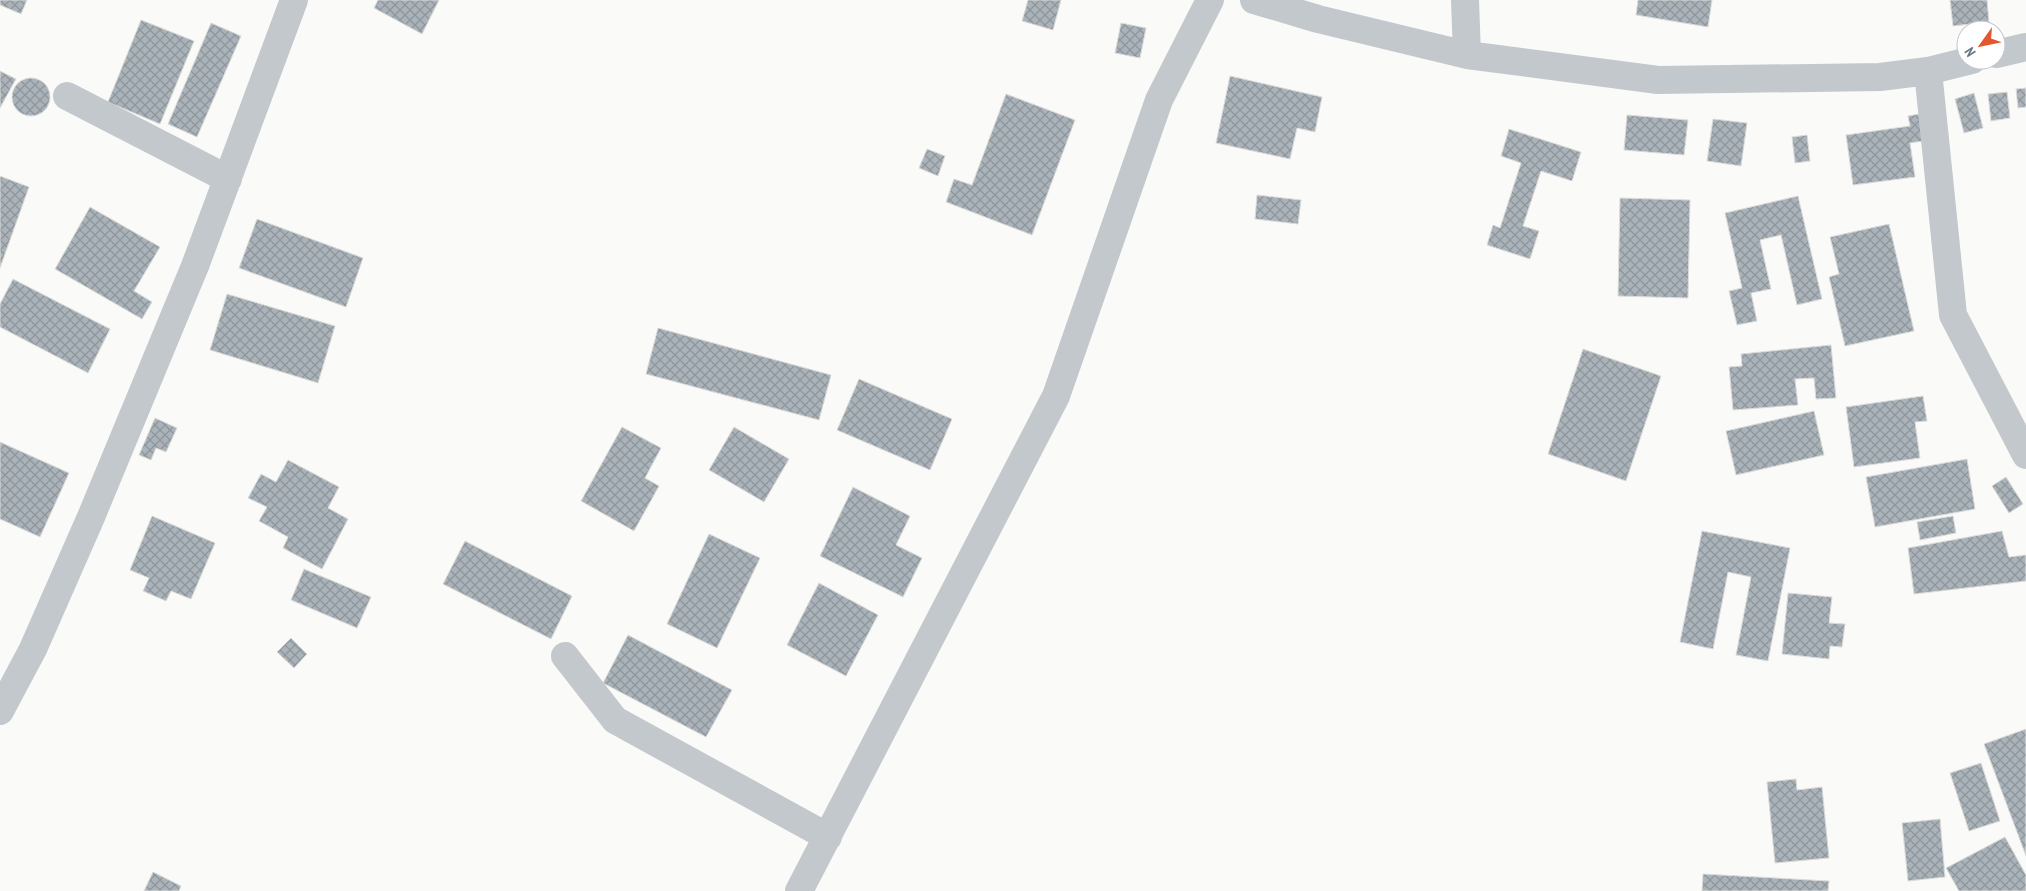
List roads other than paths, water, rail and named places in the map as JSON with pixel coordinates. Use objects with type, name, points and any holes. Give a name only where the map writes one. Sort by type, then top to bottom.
[{"type":"street","points":[[0,711],[33,649],[91,517],[195,266],[294,0]]},
{"type":"street","points":[[799,891],[1056,396],[1159,100],[1210,0]]},
{"type":"street","points":[[1254,0],[1318,19],[1466,56],[1658,80],[1880,77],[1956,64]]},
{"type":"street","points":[[1465,0],[1466,56]]},
{"type":"street","points":[[2006,52],[2026,47]]},
{"type":"street","points":[[1928,70],[1953,316],[2026,455]]},
{"type":"street","points":[[67,96],[228,178]]},
{"type":"street","points":[[565,656],[615,720],[828,837]]}]
